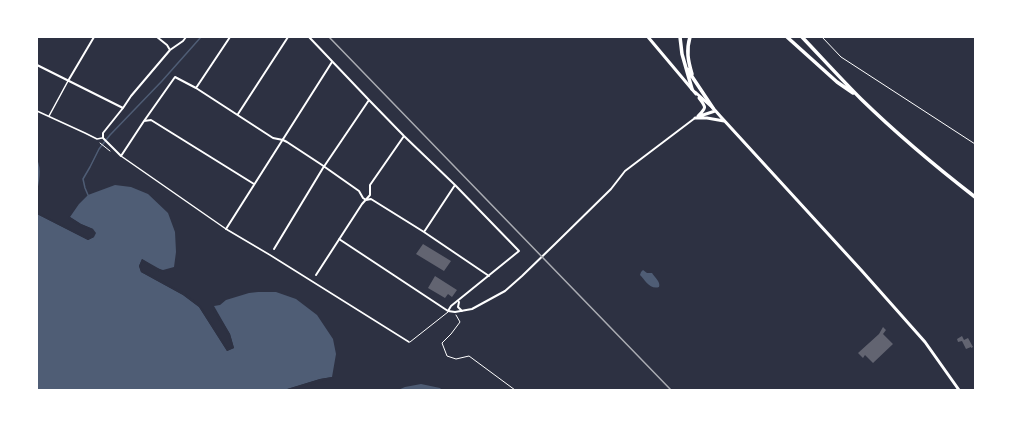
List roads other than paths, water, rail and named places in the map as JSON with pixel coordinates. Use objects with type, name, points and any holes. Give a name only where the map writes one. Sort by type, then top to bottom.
[{"type":"highway","points":[[680,37],[684,65],[692,89]]},
{"type":"highway","points":[[690,37],[688,44],[688,60],[694,79]]},
{"type":"highway","points":[[787,37],[838,82],[862,100]]},
{"type":"highway","points":[[802,37],[862,100],[925,157],[975,197]]},
{"type":"highway","points":[[684,65],[714,109]]},
{"type":"main road","points":[[648,37],[692,89],[714,109],[925,342],[959,390]]},
{"type":"main road","points":[[695,92],[705,105],[704,111],[697,117]]},
{"type":"main road","points":[[697,117],[714,109]]},
{"type":"main road","points":[[708,118],[711,117],[714,109]]},
{"type":"main road","points":[[697,117],[724,121]]},
{"type":"street","points":[[49,116],[94,37]]},
{"type":"street","points":[[157,37],[167,44],[170,50]]},
{"type":"street","points":[[186,37],[183,41],[170,50],[131,96],[102,133],[103,138],[121,156],[226,229],[409,342]]},
{"type":"street","points":[[196,88],[230,37]]},
{"type":"street","points":[[238,114],[288,37]]},
{"type":"street","points":[[309,37],[404,136],[456,185],[519,251],[451,306],[448,311]]},
{"type":"street","points":[[226,229],[332,62]]},
{"type":"street","points":[[37,65],[123,108]]},
{"type":"street","points":[[121,156],[175,77],[238,114],[273,138],[283,140],[359,191],[366,200],[371,199],[424,232],[489,276]]},
{"type":"street","points":[[274,249],[324,167],[369,100]]},
{"type":"street","points":[[37,111],[85,132],[97,139],[103,138]]},
{"type":"street","points":[[150,113],[151,120]]},
{"type":"street","points":[[339,239],[448,311],[455,312],[472,309],[504,291],[522,276],[611,189],[625,171],[697,117]]},
{"type":"street","points":[[144,121],[151,120],[254,184]]},
{"type":"street","points":[[316,275],[362,204],[370,195],[370,185],[404,136]]},
{"type":"street","points":[[424,232],[456,185]]},
{"type":"street","points":[[459,300],[458,307],[462,311]]},
{"type":"lane","points":[[409,342],[448,311]]},
{"type":"water","points":[[37,159],[40,171],[37,192]]},
{"type":"water","points":[[115,185],[131,187],[148,194],[168,213],[175,232],[176,252],[174,267],[163,270],[156,268],[142,259],[139,266],[141,272],[183,295],[199,307],[227,351],[234,348],[230,334],[214,306],[220,305],[226,300],[249,293],[276,292],[296,299],[317,315],[333,339],[336,354],[332,377],[320,379],[284,390],[37,390],[37,214],[88,240],[94,237],[93,229],[70,217],[79,204],[88,195]]},
{"type":"water","points":[[643,270],[647,273],[652,273],[658,282],[659,287],[656,288],[650,286],[646,282],[640,275]]},
{"type":"water","points":[[421,384],[440,388],[442,390],[398,390],[405,387]]},
{"type":"waterway","points":[[88,195],[83,179],[99,149],[110,135],[162,81],[201,37]]},
{"type":"railway","points":[[329,37],[671,390]]}]
